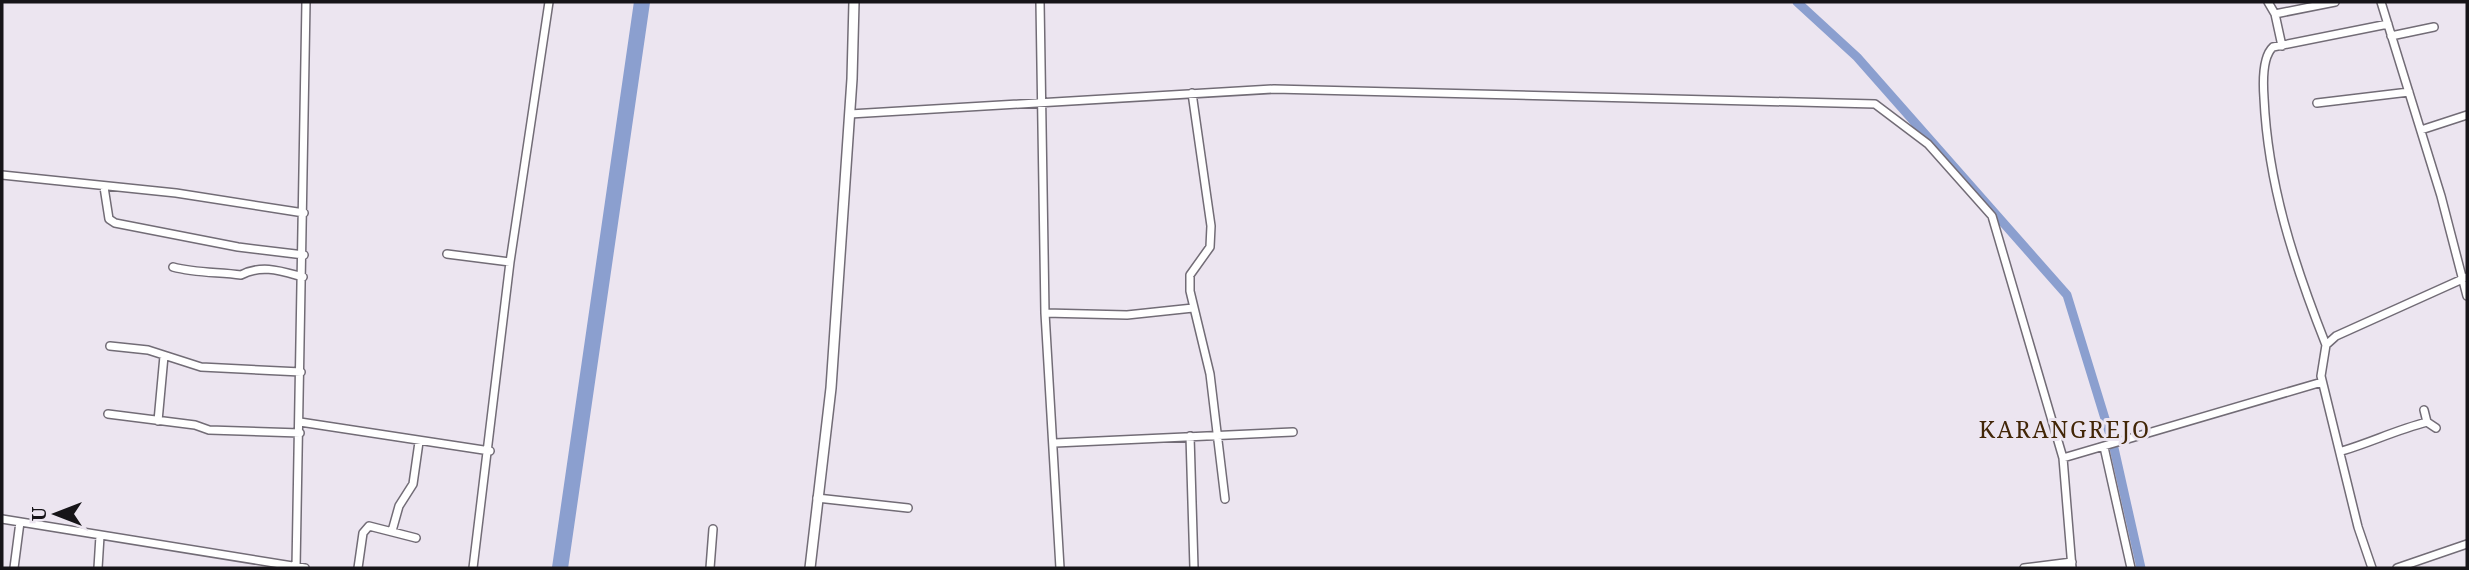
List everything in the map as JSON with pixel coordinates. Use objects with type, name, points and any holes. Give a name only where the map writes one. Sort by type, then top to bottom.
[{"type":"street","points":[[296,568],[304,256],[306,2]]},
{"type":"street","points":[[473,568],[490,452],[510,262],[549,2]]},
{"type":"street","points":[[810,568],[831,388],[850,114],[854,2]]},
{"type":"street","points":[[1040,2],[1045,313],[1055,443],[1060,568]]},
{"type":"street","points":[[2268,2],[2275,14],[2282,46]]},
{"type":"street","points":[[2275,14],[2335,2]]},
{"type":"street","points":[[2381,2],[2465,278],[2467,296]]},
{"type":"street","points":[[2326,345],[2287,239],[2266,144],[2263,84],[2267,54],[2273,47],[2388,24]]},
{"type":"street","points":[[2391,36],[2434,27]]},
{"type":"street","points":[[850,114],[1192,93],[1362,90],[1875,104],[1928,144],[1992,216],[2063,458],[2072,565],[2024,568]]},
{"type":"street","points":[[2316,103],[2409,92]]},
{"type":"street","points":[[1192,93],[1211,226],[1210,247],[1190,275],[1193,308],[1210,374],[1225,499]]},
{"type":"street","points":[[2421,130],[2467,114]]},
{"type":"street","points":[[2,175],[176,193],[304,213]]},
{"type":"street","points":[[104,187],[109,219],[115,223],[238,247],[304,256]]},
{"type":"street","points":[[447,254],[510,262]]},
{"type":"street","points":[[173,267],[191,272],[241,275],[250,269],[264,268],[303,277]]},
{"type":"street","points":[[2372,568],[2358,527],[2342,451],[2322,382],[2321,362],[2326,345],[2336,336],[2465,278]]},
{"type":"street","points":[[1045,313],[1127,315],[1193,308]]},
{"type":"street","points":[[110,346],[141,349],[201,368],[301,372]]},
{"type":"street","points":[[158,421],[163,356]]},
{"type":"street","points":[[2063,458],[2322,382]]},
{"type":"street","points":[[2424,410],[2427,422],[2435,428]]},
{"type":"street","points":[[108,414],[219,431],[300,433]]},
{"type":"street","points":[[300,422],[490,452]]},
{"type":"street","points":[[2342,451],[2375,441],[2386,432],[2427,422]]},
{"type":"street","points":[[1055,443],[1293,432]]},
{"type":"street","points":[[1190,436],[1194,568]]},
{"type":"street","points":[[392,531],[400,506],[414,484],[419,442]]},
{"type":"street","points":[[2105,447],[2131,568]]},
{"type":"street","points":[[817,498],[908,508]]},
{"type":"street","points":[[2,519],[306,568]]},
{"type":"street","points":[[14,568],[20,522]]},
{"type":"street","points":[[358,568],[366,528],[375,526],[416,538]]},
{"type":"street","points":[[710,568],[713,529]]},
{"type":"street","points":[[98,568],[100,536]]},
{"type":"street","points":[[2397,568],[2467,544]]},
{"type":"waterway","points":[[560,568],[642,2]]},
{"type":"waterway","points":[[1797,2],[1857,57],[2067,295],[2114,448],[2141,568]]},
{"type":"district","name":"KARANGREJO","points":[[2065,429]]}]
